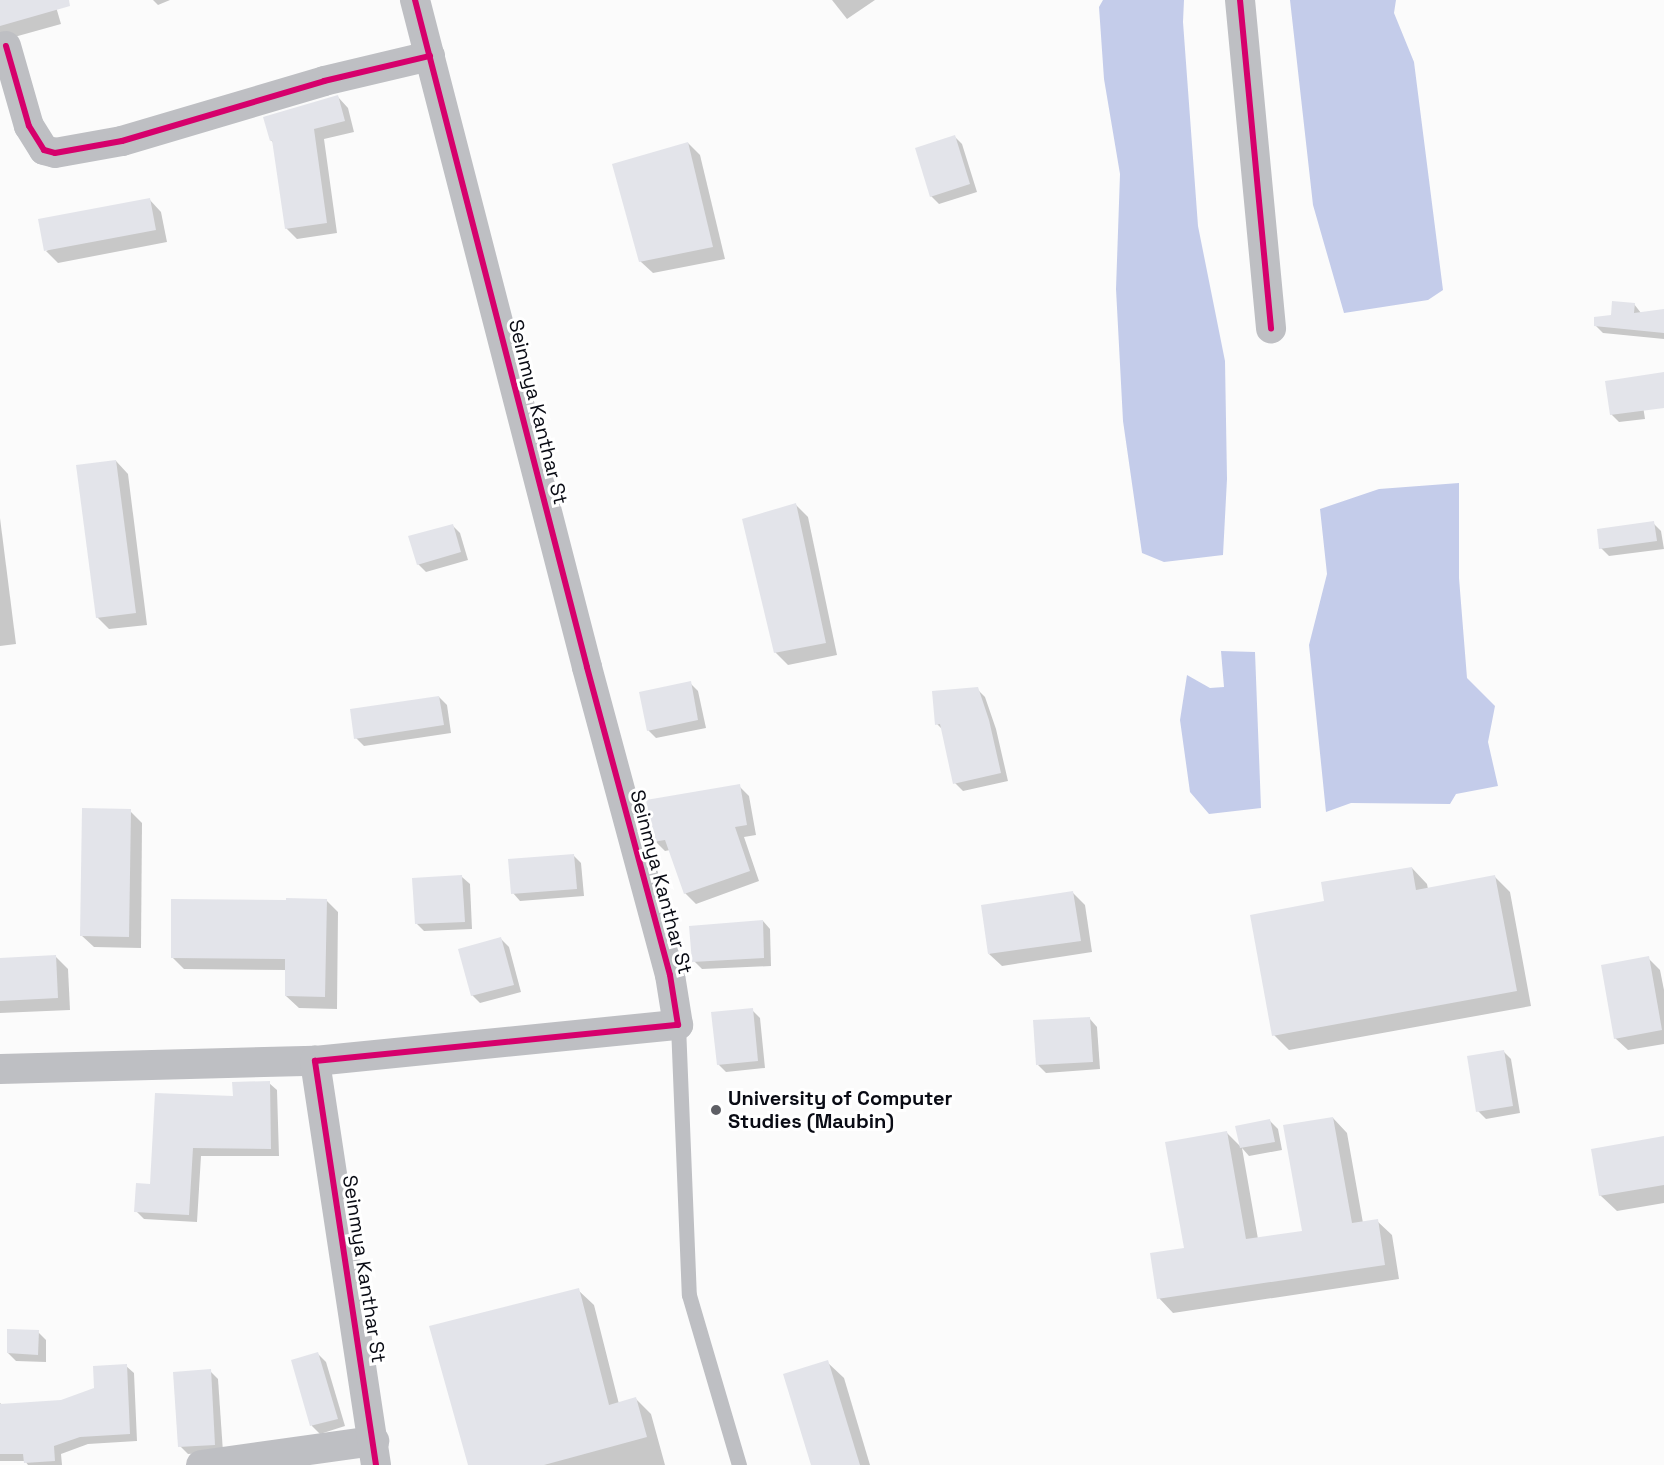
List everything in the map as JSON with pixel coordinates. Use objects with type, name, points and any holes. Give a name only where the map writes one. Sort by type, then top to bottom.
[{"type":"street","name":"Seinmya Kanthar St","points":[[415,0],[587,667],[670,975],[678,1025]]},
{"type":"street","points":[[1240,0],[1271,329]]},
{"type":"street","points":[[6,46],[21,100],[36,141],[44,150],[55,153],[122,141],[324,81],[430,56]]},
{"type":"street","points":[[0,1069],[315,1061],[678,1025]]},
{"type":"street","name":"Seinmya Kanthar St","points":[[315,1061],[375,1453]]},
{"type":"street","points":[[201,1465],[375,1453]]},
{"type":"lane","points":[[678,1025],[689,1295],[739,1465]]},
{"type":"water","points":[[1103,0],[1184,0],[1183,22],[1198,226],[1225,361],[1227,479],[1223,555],[1164,562],[1142,553],[1123,421],[1116,289],[1120,174],[1104,79],[1099,7]]},
{"type":"water","points":[[1290,0],[1396,0],[1394,13],[1414,62],[1443,290],[1428,300],[1344,313],[1313,205]]},
{"type":"water","points":[[1459,483],[1459,578],[1467,678],[1495,706],[1488,742],[1498,786],[1456,794],[1450,804],[1351,803],[1326,812],[1309,645],[1327,574],[1320,509],[1379,489]]},
{"type":"water","points":[[1221,651],[1255,652],[1261,808],[1209,814],[1190,792],[1180,720],[1187,675],[1210,688],[1224,687]]},
{"type":"building","points":[[0,0],[69,0],[70,6],[0,26]]},
{"type":"building","points":[[338,95],[345,121],[314,129],[327,223],[285,229],[272,140],[270,141],[263,117]]},
{"type":"building","points":[[955,135],[970,184],[930,197],[915,148]]},
{"type":"building","points":[[688,142],[713,247],[639,262],[612,164]]},
{"type":"building","points":[[150,198],[156,230],[44,251],[38,219]]},
{"type":"building","points":[[1612,301],[1635,303],[1634,313],[1664,309],[1664,333],[1594,326],[1594,317],[1611,315]]},
{"type":"building","points":[[1664,372],[1664,408],[1610,415],[1605,381]]},
{"type":"building","points":[[116,460],[136,613],[96,618],[76,465]]},
{"type":"building","points":[[796,503],[826,643],[774,653],[742,519]]},
{"type":"building","points":[[1654,521],[1657,541],[1599,549],[1597,529]]},
{"type":"building","points":[[453,524],[461,552],[417,565],[408,536]]},
{"type":"building","points":[[691,681],[698,720],[647,731],[639,692]]},
{"type":"building","points":[[978,687],[989,720],[1001,773],[953,784],[940,724],[935,725],[932,691]]},
{"type":"building","points":[[439,696],[444,725],[354,739],[350,709]]},
{"type":"building","points":[[740,784],[747,825],[735,827],[750,871],[684,894],[665,840],[653,842],[646,800]]},
{"type":"building","points":[[82,808],[131,809],[129,937],[80,936]]},
{"type":"building","points":[[574,854],[577,889],[511,894],[508,859]]},
{"type":"building","points":[[1412,867],[1416,890],[1495,875],[1517,991],[1272,1036],[1250,915],[1324,901],[1321,882]]},
{"type":"building","points":[[462,875],[465,922],[415,924],[412,878]]},
{"type":"building","points":[[1073,891],[1081,941],[988,954],[981,905]]},
{"type":"building","points":[[286,898],[327,899],[325,997],[285,996],[285,959],[171,958],[171,899],[286,900]]},
{"type":"building","points":[[763,920],[764,958],[692,962],[689,926]]},
{"type":"building","points":[[501,937],[514,985],[471,996],[458,949]]},
{"type":"building","points":[[56,955],[58,998],[0,1001],[0,958]]},
{"type":"building","points":[[1649,956],[1662,1030],[1614,1039],[1601,965]]},
{"type":"building","points":[[753,1008],[758,1061],[717,1065],[711,1012]]},
{"type":"building","points":[[1090,1017],[1093,1062],[1036,1065],[1033,1020]]},
{"type":"building","points":[[1504,1050],[1513,1106],[1476,1112],[1467,1056]]},
{"type":"building","points":[[270,1081],[271,1149],[193,1148],[189,1215],[134,1212],[136,1183],[150,1184],[155,1093],[233,1096],[232,1082]]},
{"type":"building","points":[[1333,1117],[1352,1223],[1378,1219],[1385,1265],[1157,1299],[1150,1253],[1184,1248],[1165,1142],[1227,1131],[1246,1239],[1302,1231],[1283,1125]]},
{"type":"building","points":[[1270,1119],[1275,1142],[1240,1148],[1235,1126]]},
{"type":"building","points":[[1664,1136],[1664,1185],[1599,1196],[1591,1149]]},
{"type":"building","points":[[579,1288],[609,1405],[636,1397],[647,1437],[544,1465],[468,1465],[429,1326]]},
{"type":"building","points":[[7,1329],[39,1330],[38,1355],[7,1353]]},
{"type":"building","points":[[318,1352],[338,1419],[310,1426],[291,1360]]},
{"type":"building","points":[[828,1360],[860,1465],[811,1465],[783,1374]]},
{"type":"building","points":[[127,1364],[130,1434],[80,1437],[54,1446],[55,1461],[24,1463],[23,1454],[0,1454],[0,1404],[61,1400],[94,1388],[93,1366]]},
{"type":"building","points":[[211,1369],[215,1445],[178,1447],[173,1372]]},
{"type":"cycle path","points":[[376,1465],[315,1061],[678,1025],[670,975],[587,667],[415,0]]},
{"type":"cycle path","points":[[1240,0],[1271,329]]},
{"type":"cycle path","points":[[6,46],[29,126],[44,150],[55,153],[122,141],[324,81],[430,56]]},
{"type":"place","name":"University of Computer Studies (Maubin)","points":[[716,1110]]}]
